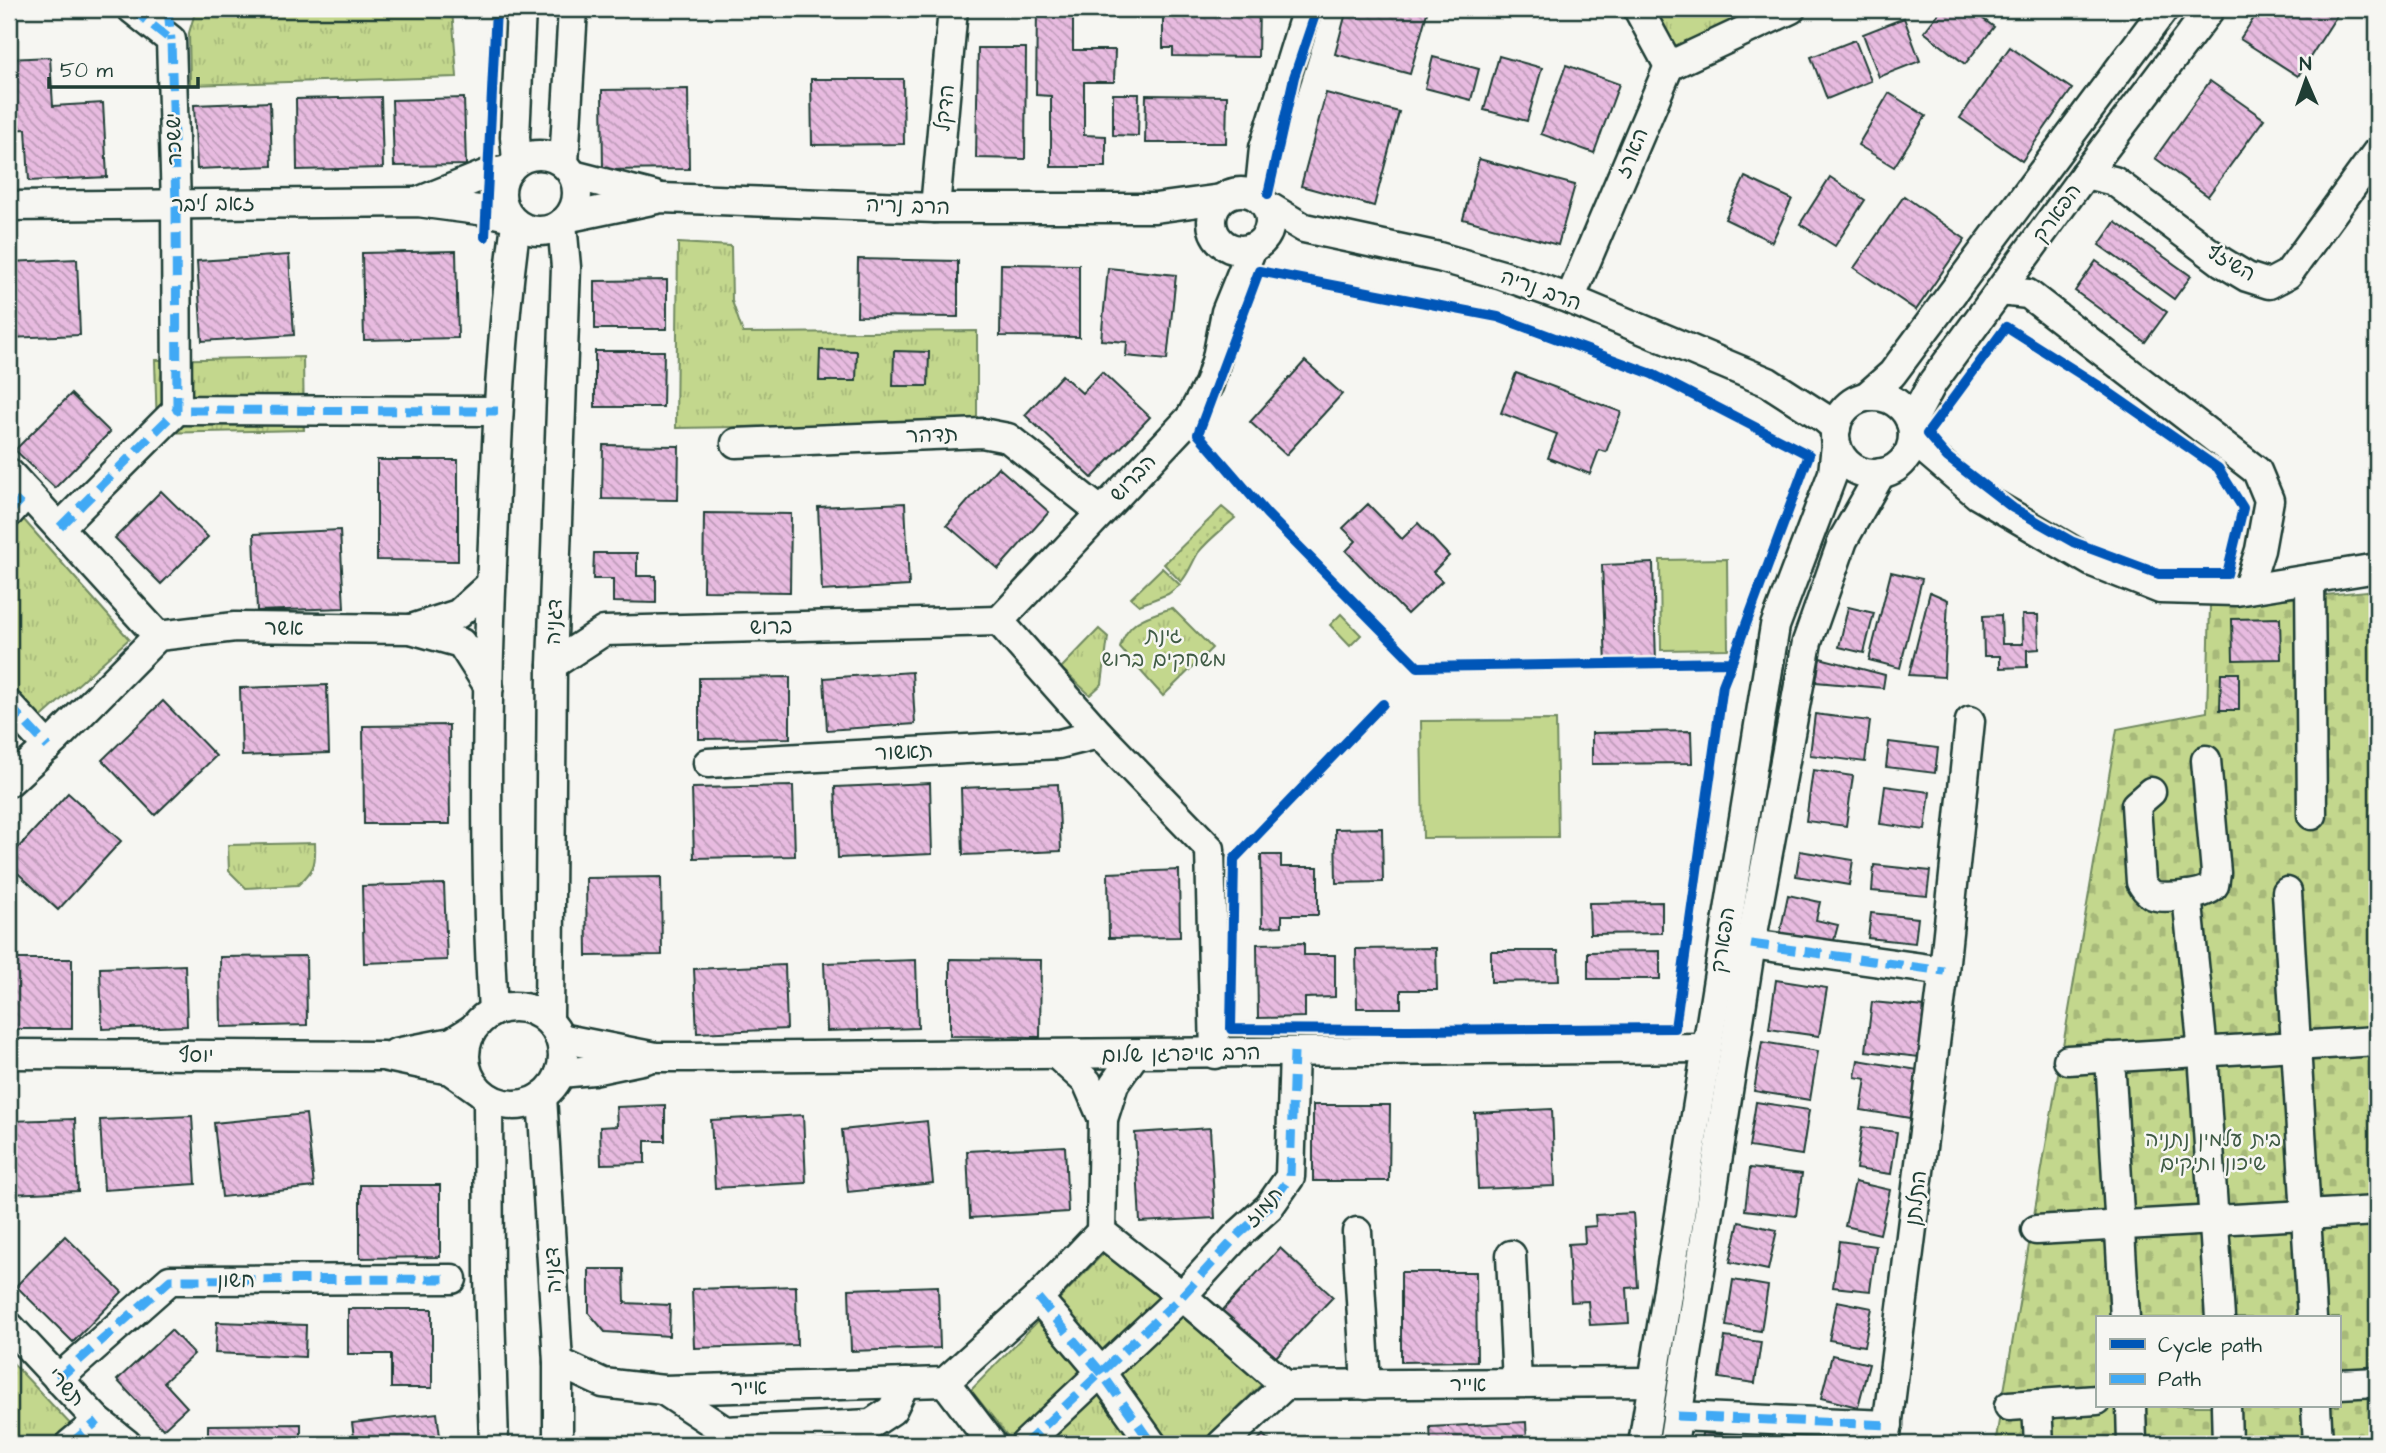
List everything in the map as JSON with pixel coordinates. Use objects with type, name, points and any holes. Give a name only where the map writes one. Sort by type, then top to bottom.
[{"type":"street","points":[[132,9],[171,40]]},
{"type":"street","name":"יששכר","points":[[168,9],[176,205],[177,410]]},
{"type":"street","points":[[494,1011],[488,842],[491,584],[498,411],[512,220],[501,195],[503,181],[513,165],[521,9]]},
{"type":"street","points":[[512,220],[527,230],[553,230],[566,220],[578,198],[577,186],[569,169],[573,9]]},
{"type":"street","name":"הדקל","points":[[935,208],[953,9]]},
{"type":"street","points":[[1263,202],[1264,148],[1307,9]]},
{"type":"street","points":[[1637,9],[1669,66],[1791,9]]},
{"type":"street","name":"הפארק","points":[[1912,429],[1933,382],[2210,9]]},
{"type":"street","name":"הפארק","points":[[1862,398],[1892,374],[2155,10]]},
{"type":"street","name":"הארז","points":[[1570,299],[1669,66]]},
{"type":"street","points":[[1226,197],[1250,193],[1263,202],[1270,215],[1270,225],[1258,244],[1236,250],[1218,238],[1212,217],[1215,207],[1264,148]]},
{"type":"street","name":"השיזף","points":[[2085,174],[2114,181],[2222,262],[2247,277],[2269,284],[2288,274],[2377,152]]},
{"type":"street","points":[[513,165],[531,156],[544,156],[569,169]]},
{"type":"street","name":"זאב ליבר","points":[[418,202],[513,165]]},
{"type":"street","name":"הרב נריה","points":[[569,169],[661,198]]},
{"type":"street","name":"הרב נריה","points":[[566,220],[661,198],[935,208],[1155,208],[1226,197]]},
{"type":"street","name":"זאב ליבר","points":[[9,206],[418,202],[486,211],[512,220]]},
{"type":"street","name":"הרב נריה","points":[[1263,202],[1304,228],[1440,257],[1570,299],[1768,382],[1838,398],[1862,398]]},
{"type":"street","name":"הרב נריה","points":[[1155,208],[1218,238]]},
{"type":"street","name":"דגניה","points":[[554,1029],[552,665],[566,220]]},
{"type":"street","name":"הרב נריה","points":[[1258,244],[1304,228]]},
{"type":"street","name":"הברוש","points":[[1218,238],[1226,312]]},
{"type":"street","name":"הברוש","points":[[999,621],[1191,417],[1209,384],[1226,312],[1258,244]]},
{"type":"street","points":[[2000,291],[2028,294],[2257,471],[2269,500],[2260,550],[2248,587]]},
{"type":"street","name":"הרב נריה","points":[[1768,382],[1824,418],[1836,437]]},
{"type":"street","points":[[1978,495],[1929,453],[1912,429],[1906,413],[1889,399],[1878,396],[1862,398],[1843,412],[1836,437],[1849,464],[1858,470],[1917,472],[1978,495],[2092,562],[2160,589],[2236,591],[2377,568]]},
{"type":"street","points":[[61,527],[177,410],[498,411]]},
{"type":"street","points":[[1888,470],[1906,458],[1911,447],[1912,429]]},
{"type":"street","name":"תדהר","points":[[736,443],[982,433],[1009,438],[1101,512]]},
{"type":"street","name":"הפארק","points":[[1643,1444],[1775,626],[1833,473],[1836,437]]},
{"type":"street","name":"הפארק","points":[[1673,1444],[1751,943],[1807,642],[1843,540],[1888,470]]},
{"type":"street","points":[[9,782],[48,747],[158,636],[61,527],[15,493]]},
{"type":"street","points":[[2310,579],[2312,816]]},
{"type":"street","name":"אשר","points":[[411,629],[458,614],[491,584]]},
{"type":"street","points":[[999,621],[1099,734],[1210,849],[1215,1054]]},
{"type":"street","name":"ברוש","points":[[552,665],[604,631],[999,621]]},
{"type":"street","name":"אשר","points":[[158,636],[235,627],[411,629],[461,643],[489,687]]},
{"type":"street","points":[[9,705],[48,747]]},
{"type":"street","name":"התלתן","points":[[1677,1416],[1886,1434],[1944,971],[1970,721]]},
{"type":"street","name":"תאשור","points":[[708,763],[1059,744],[1099,734]]},
{"type":"street","points":[[2151,792],[2136,805],[2141,882],[2147,891],[2155,896],[2187,895],[2209,889],[2214,885],[2216,873],[2206,760]]},
{"type":"street","points":[[2287,892],[2312,1316]]},
{"type":"street","points":[[2187,895],[2203,1052],[2220,1316]]},
{"type":"street","points":[[1751,943],[1944,971]]},
{"type":"street","points":[[521,1006],[534,1011],[554,1029],[564,1056],[553,1086],[542,1096],[526,1103],[509,1104],[483,1093],[468,1074],[464,1056],[471,1030],[480,1019],[494,1011],[521,1006]]},
{"type":"street","name":"הרב איפרגן שלום","points":[[554,1029],[656,1057]]},
{"type":"street","name":"יוסף","points":[[383,1056],[452,1042],[471,1030]]},
{"type":"street","points":[[2068,1060],[2377,1041]]},
{"type":"street","name":"הרב איפרגן שלום","points":[[560,1073],[593,1070],[656,1057],[1705,1048]]},
{"type":"street","name":"תמוז","points":[[1182,1296],[1237,1236],[1269,1207],[1290,1177],[1294,1052]]},
{"type":"street","name":"יוסף","points":[[9,1054],[383,1056],[450,1070],[483,1093]]},
{"type":"street","points":[[992,1444],[945,1382],[1038,1298],[1101,1232],[1103,1119],[1114,1084],[1135,1054]]},
{"type":"street","points":[[1057,1055],[1087,1082],[1103,1119]]},
{"type":"street","points":[[2110,1057],[2125,1316]]},
{"type":"street","points":[[483,1093],[494,1444]]},
{"type":"street","name":"דגניה","points":[[542,1096],[558,1362],[558,1444]]},
{"type":"street","points":[[2036,1230],[2377,1211]]},
{"type":"street","points":[[1101,1232],[1182,1296],[1285,1385],[1222,1444]]},
{"type":"street","points":[[1357,1232],[1366,1385]]},
{"type":"street","points":[[1511,1255],[1517,1383]]},
{"type":"street","name":"חשון","points":[[58,1379],[170,1280],[452,1279]]},
{"type":"street","points":[[1025,1444],[1182,1296]]},
{"type":"street","points":[[1038,1298],[1100,1371],[1152,1444]]},
{"type":"street","name":"תשרי","points":[[9,1326],[97,1420],[127,1444]]},
{"type":"street","name":"אייר","points":[[558,1362],[603,1384],[663,1390],[945,1382]]},
{"type":"street","name":"אייר","points":[[1285,1385],[1652,1382]]},
{"type":"street","points":[[2340,1384],[2377,1382]]},
{"type":"street","points":[[663,1390],[725,1431],[871,1424],[892,1410],[905,1383]]},
{"type":"street","points":[[2039,1444],[2023,1405],[2096,1400]]},
{"type":"street","points":[[2131,1408],[2133,1444]]},
{"type":"street","points":[[2226,1408],[2227,1444]]},
{"type":"street","points":[[2316,1408],[2318,1444]]},
{"type":"street","points":[[70,1444],[97,1420]]},
{"type":"green space","points":[[196,9],[452,9],[457,77],[190,85],[189,33]]},
{"type":"green space","points":[[1651,9],[1786,9],[1673,56]]},
{"type":"green space","points":[[678,243],[731,246],[732,301],[743,333],[977,331],[977,423],[676,428]]},
{"type":"green space","points":[[303,357],[304,430],[157,433],[155,360]]},
{"type":"green space","points":[[9,503],[129,639],[9,746]]},
{"type":"green space","points":[[1222,507],[1235,518],[1202,548],[1181,582],[1164,564]]},
{"type":"green space","points":[[1727,559],[1728,649],[1661,650],[1660,560]]},
{"type":"green space","points":[[1162,568],[1180,585],[1168,594],[1139,605],[1131,598]]},
{"type":"green space","name":"בית עלמין נתניה שיכון ותיקים","points":[[2377,590],[2377,1444],[1995,1444],[2117,729],[2207,712],[2210,606]]},
{"type":"green space","name":"גינת משחקים ברוש","points":[[1172,608],[1212,648],[1163,696],[1120,648],[1133,625]]},
{"type":"green space","points":[[1341,614],[1361,635],[1350,646],[1330,625]]},
{"type":"green space","points":[[1099,629],[1108,637],[1102,684],[1090,695],[1061,668]]},
{"type":"green space","points":[[1556,720],[1558,837],[1423,838],[1421,721]]},
{"type":"green space","points":[[315,843],[313,867],[298,885],[246,888],[229,871],[228,845]]},
{"type":"green space","points":[[1104,1253],[1263,1383],[1200,1444],[1014,1444],[971,1390]]},
{"type":"green space","points":[[9,1359],[89,1444],[9,1444]]},
{"type":"building","points":[[1037,9],[1073,9],[1073,50],[1115,50],[1114,82],[1084,82],[1084,135],[1106,136],[1106,167],[1051,167],[1051,96],[1036,95]]},
{"type":"building","points":[[1259,9],[1258,57],[1173,56],[1173,48],[1163,48],[1163,10]]},
{"type":"building","points":[[1347,9],[1428,9],[1410,74],[1335,54]]},
{"type":"building","points":[[1942,9],[1970,9],[1994,27],[1965,64],[1924,32]]},
{"type":"building","points":[[2260,9],[2341,9],[2298,76],[2240,39]]},
{"type":"building","points":[[1904,18],[1920,61],[1879,77],[1863,34]]},
{"type":"building","points":[[1855,40],[1871,81],[1827,99],[1811,57]]},
{"type":"building","points":[[2010,47],[2072,89],[2022,161],[1960,118]]},
{"type":"building","points":[[978,48],[1026,48],[1025,159],[976,158]]},
{"type":"building","points":[[1499,56],[1542,68],[1527,121],[1484,110]]},
{"type":"building","points":[[50,57],[53,106],[103,103],[107,177],[29,181],[26,129],[9,130],[9,59]]},
{"type":"building","points":[[1433,57],[1479,69],[1471,100],[1425,88]]},
{"type":"building","points":[[1566,65],[1619,84],[1594,153],[1541,134]]},
{"type":"building","points":[[811,79],[903,79],[904,144],[812,145]]},
{"type":"building","points":[[2210,81],[2264,119],[2208,196],[2155,158]]},
{"type":"building","points":[[688,89],[689,169],[603,170],[602,90]]},
{"type":"building","points":[[1326,93],[1399,112],[1374,206],[1301,186]]},
{"type":"building","points":[[1889,93],[1926,116],[1894,167],[1858,145]]},
{"type":"building","points":[[1113,94],[1139,94],[1138,136],[1113,135]]},
{"type":"building","points":[[1146,95],[1227,96],[1226,143],[1145,143]]},
{"type":"building","points":[[381,97],[383,168],[297,170],[296,99]]},
{"type":"building","points":[[464,98],[466,165],[394,166],[392,100]]},
{"type":"building","points":[[270,102],[272,166],[197,169],[194,105]]},
{"type":"building","points":[[1479,159],[1575,185],[1558,245],[1463,219]]},
{"type":"building","points":[[1745,177],[1792,199],[1772,242],[1725,219]]},
{"type":"building","points":[[1830,177],[1865,200],[1835,246],[1800,224]]},
{"type":"building","points":[[1904,196],[1965,239],[1916,310],[1854,268]]},
{"type":"building","points":[[2115,222],[2191,276],[2174,299],[2099,245]]},
{"type":"building","points":[[456,251],[458,338],[364,340],[362,253]]},
{"type":"building","points":[[289,255],[294,335],[202,341],[197,261]]},
{"type":"building","points":[[77,259],[80,335],[9,338],[9,262]]},
{"type":"building","points":[[858,259],[958,261],[958,317],[857,316]]},
{"type":"building","points":[[2096,261],[2167,312],[2145,342],[2075,291]]},
{"type":"building","points":[[1001,264],[1079,265],[1079,337],[1000,336]]},
{"type":"building","points":[[1108,268],[1176,275],[1167,360],[1126,356],[1127,342],[1101,340]]},
{"type":"building","points":[[667,280],[667,329],[595,329],[595,281]]},
{"type":"building","points":[[820,350],[857,351],[856,381],[819,381]]},
{"type":"building","points":[[595,351],[664,351],[663,407],[595,407]]},
{"type":"building","points":[[894,351],[929,352],[928,386],[893,386]]},
{"type":"building","points":[[1305,361],[1342,394],[1286,455],[1250,422]]},
{"type":"building","points":[[1102,372],[1150,417],[1092,478],[1025,415],[1062,375],[1082,393]]},
{"type":"building","points":[[1516,373],[1621,412],[1606,452],[1599,450],[1590,474],[1548,458],[1557,434],[1501,413]]},
{"type":"building","points":[[71,394],[110,432],[55,488],[15,450]]},
{"type":"building","points":[[603,445],[679,446],[678,500],[602,499]]},
{"type":"building","points":[[377,460],[458,460],[458,561],[377,560]]},
{"type":"building","points":[[998,467],[1049,512],[998,569],[947,525]]},
{"type":"building","points":[[161,491],[208,537],[161,584],[115,538]]},
{"type":"building","points":[[905,503],[909,586],[822,591],[818,507]]},
{"type":"building","points":[[1368,504],[1402,539],[1418,523],[1449,556],[1433,572],[1442,581],[1407,614],[1346,551],[1356,541],[1343,528]]},
{"type":"building","points":[[704,513],[791,514],[790,592],[703,591]]},
{"type":"building","points":[[340,530],[344,608],[257,611],[254,534]]},
{"type":"building","points":[[594,553],[637,553],[637,576],[656,576],[656,603],[613,602],[613,579],[593,579]]},
{"type":"building","points":[[1653,563],[1656,662],[1606,664],[1602,565]]},
{"type":"building","points":[[1891,572],[1922,579],[1900,668],[1869,660]]},
{"type":"building","points":[[1930,592],[1948,600],[1944,677],[1909,675]]},
{"type":"building","points":[[1848,607],[1874,613],[1864,653],[1839,647]]},
{"type":"building","points":[[2001,615],[2002,644],[2023,644],[2022,615],[2038,615],[2039,649],[2027,650],[2027,667],[2000,668],[2000,656],[1984,656],[1983,616]]},
{"type":"building","points":[[2280,618],[2281,659],[2233,660],[2232,619]]},
{"type":"building","points":[[1820,658],[1885,675],[1883,688],[1816,682]]},
{"type":"building","points":[[912,672],[915,724],[827,730],[824,678]]},
{"type":"building","points":[[2221,673],[2239,673],[2239,710],[2220,710]]},
{"type":"building","points":[[790,677],[790,738],[699,739],[699,678]]},
{"type":"building","points":[[327,685],[329,753],[242,756],[240,688]]},
{"type":"building","points":[[163,701],[216,756],[155,815],[102,760]]},
{"type":"building","points":[[1815,714],[1870,721],[1865,762],[1810,755]]},
{"type":"building","points":[[449,725],[450,824],[364,824],[363,726]]},
{"type":"building","points":[[1691,731],[1692,763],[1592,764],[1592,733]]},
{"type":"building","points":[[1889,742],[1938,748],[1935,773],[1886,767]]},
{"type":"building","points":[[1813,770],[1853,776],[1846,826],[1806,821]]},
{"type":"building","points":[[930,783],[932,854],[838,858],[835,787]]},
{"type":"building","points":[[1058,784],[1061,851],[963,855],[961,788]]},
{"type":"building","points":[[793,786],[795,856],[694,858],[692,788]]},
{"type":"building","points":[[1885,786],[1930,792],[1925,830],[1880,824]]},
{"type":"building","points":[[68,793],[121,841],[58,910],[9,865],[9,858]]},
{"type":"building","points":[[1382,828],[1383,882],[1336,883],[1335,829]]},
{"type":"building","points":[[1800,851],[1853,860],[1849,885],[1796,876]]},
{"type":"building","points":[[1261,855],[1281,855],[1281,867],[1318,867],[1318,915],[1282,915],[1282,926],[1262,927]]},
{"type":"building","points":[[1874,865],[1930,871],[1927,896],[1872,891]]},
{"type":"building","points":[[1179,870],[1180,937],[1109,938],[1108,873]]},
{"type":"building","points":[[661,877],[662,955],[587,956],[586,878]]},
{"type":"building","points":[[444,884],[447,960],[364,963],[362,886]]},
{"type":"building","points":[[1788,895],[1820,902],[1816,920],[1838,925],[1833,944],[1780,933]]},
{"type":"building","points":[[1662,902],[1662,933],[1590,934],[1589,903]]},
{"type":"building","points":[[1871,913],[1918,918],[1915,943],[1868,938]]},
{"type":"building","points":[[1304,943],[1304,955],[1335,955],[1335,997],[1305,998],[1305,1017],[1258,1018],[1257,944]]},
{"type":"building","points":[[1436,948],[1437,990],[1401,990],[1401,1008],[1357,1008],[1356,949]]},
{"type":"building","points":[[1491,951],[1558,951],[1559,981],[1491,982]]},
{"type":"building","points":[[1660,951],[1660,979],[1588,979],[1588,952]]},
{"type":"building","points":[[306,956],[307,1025],[221,1027],[220,957]]},
{"type":"building","points":[[9,959],[72,959],[72,1029],[9,1029]]},
{"type":"building","points":[[950,959],[1041,960],[1040,1037],[950,1036]]},
{"type":"building","points":[[916,960],[918,1028],[827,1031],[824,963]]},
{"type":"building","points":[[185,965],[187,1026],[102,1029],[100,968]]},
{"type":"building","points":[[785,965],[787,1029],[697,1033],[694,969]]},
{"type":"building","points":[[1776,980],[1827,988],[1819,1036],[1769,1029]]},
{"type":"building","points":[[1872,1002],[1925,1007],[1919,1057],[1866,1051]]},
{"type":"building","points":[[1762,1042],[1818,1051],[1810,1100],[1754,1091]]},
{"type":"building","points":[[1858,1060],[1918,1070],[1910,1118],[1861,1110],[1866,1079],[1855,1077]]},
{"type":"building","points":[[1756,1102],[1809,1110],[1802,1155],[1749,1147]]},
{"type":"building","points":[[665,1105],[665,1141],[645,1141],[645,1163],[601,1164],[600,1127],[617,1126],[616,1107]]},
{"type":"building","points":[[1313,1105],[1390,1105],[1389,1181],[1313,1181]]},
{"type":"building","points":[[1552,1109],[1555,1186],[1478,1189],[1475,1113]]},
{"type":"building","points":[[306,1114],[314,1187],[222,1197],[214,1123]]},
{"type":"building","points":[[803,1115],[806,1183],[715,1188],[711,1120]]},
{"type":"building","points":[[192,1116],[196,1184],[104,1190],[100,1120]]},
{"type":"building","points":[[75,1119],[78,1191],[9,1194],[9,1121]]},
{"type":"building","points":[[927,1121],[933,1183],[848,1192],[842,1130]]},
{"type":"building","points":[[1862,1127],[1897,1132],[1891,1174],[1856,1169]]},
{"type":"building","points":[[1210,1128],[1215,1218],[1140,1222],[1135,1133]]},
{"type":"building","points":[[1065,1146],[1068,1212],[970,1218],[967,1151]]},
{"type":"building","points":[[1750,1168],[1802,1174],[1796,1216],[1745,1210]]},
{"type":"building","points":[[1855,1182],[1890,1190],[1880,1234],[1845,1226]]},
{"type":"building","points":[[360,1185],[440,1185],[440,1257],[360,1258]]},
{"type":"building","points":[[1633,1213],[1638,1287],[1627,1288],[1629,1323],[1590,1325],[1588,1301],[1571,1302],[1568,1244],[1585,1243],[1584,1227],[1596,1226],[1595,1215]]},
{"type":"building","points":[[1739,1222],[1777,1230],[1768,1270],[1730,1262]]},
{"type":"building","points":[[65,1236],[122,1292],[73,1342],[16,1286]]},
{"type":"building","points":[[1839,1241],[1876,1246],[1870,1291],[1833,1287]]},
{"type":"building","points":[[1280,1248],[1333,1297],[1274,1359],[1222,1311]]},
{"type":"building","points":[[589,1269],[624,1269],[625,1303],[670,1305],[669,1336],[605,1332],[589,1313]]},
{"type":"building","points":[[1401,1272],[1476,1272],[1477,1361],[1401,1362]]},
{"type":"building","points":[[1733,1280],[1768,1286],[1761,1331],[1726,1326]]},
{"type":"building","points":[[796,1286],[797,1345],[694,1348],[692,1289]]},
{"type":"building","points":[[938,1286],[940,1348],[851,1351],[849,1289]]},
{"type":"building","points":[[1837,1301],[1872,1308],[1864,1346],[1829,1340]]},
{"type":"building","points":[[348,1309],[432,1309],[432,1388],[391,1388],[391,1354],[348,1354]]},
{"type":"building","points":[[217,1322],[306,1325],[305,1357],[215,1353]]},
{"type":"building","points":[[171,1330],[194,1354],[164,1382],[187,1407],[163,1429],[117,1380]]},
{"type":"building","points":[[1725,1337],[1761,1342],[1755,1383],[1719,1378]]},
{"type":"building","points":[[1832,1355],[1869,1364],[1858,1407],[1821,1398]]},
{"type":"building","points":[[437,1413],[441,1444],[355,1444],[352,1423]]},
{"type":"building","points":[[1526,1422],[1527,1444],[1431,1444],[1430,1427]]},
{"type":"building","points":[[301,1424],[301,1444],[208,1444],[208,1425]]},
{"type":"building","points":[[1702,1433],[1748,1438],[1747,1444],[1701,1444]]},
{"type":"building","points":[[1263,1435],[1273,1444],[1254,1444]]},
{"type":"marked path","points":[[132,9],[171,40],[176,205],[177,410],[498,411]]},
{"type":"marked path","points":[[168,9],[171,40]]},
{"type":"marked path","points":[[60,527],[177,410]]},
{"type":"marked path","points":[[9,513],[27,493]]},
{"type":"marked path","points":[[9,705],[48,747]]},
{"type":"marked path","points":[[1751,944],[1944,971]]},
{"type":"marked path","points":[[1025,1444],[1182,1296],[1237,1236],[1269,1207],[1290,1177],[1294,1052]]},
{"type":"marked path","points":[[58,1379],[170,1280],[452,1279]]},
{"type":"marked path","points":[[1038,1298],[1100,1371],[1152,1444]]},
{"type":"marked path","points":[[1677,1416],[1888,1425]]},
{"type":"marked path","points":[[70,1444],[98,1421]]},
{"type":"cycle path","points":[[485,237],[496,9]]},
{"type":"cycle path","points":[[1268,194],[1294,77],[1317,9]]},
{"type":"cycle path","points":[[1383,704],[1234,859],[1231,1029],[1675,1028],[1723,685],[1732,662],[1809,455],[1652,374],[1498,317],[1259,271],[1198,434],[1267,514],[1418,667],[1732,662]]},
{"type":"cycle path","points":[[2006,327],[2104,389],[2218,468],[2243,508],[2227,574],[2159,574],[2073,542],[2013,508],[1947,457],[1927,434],[2006,327]]}]
